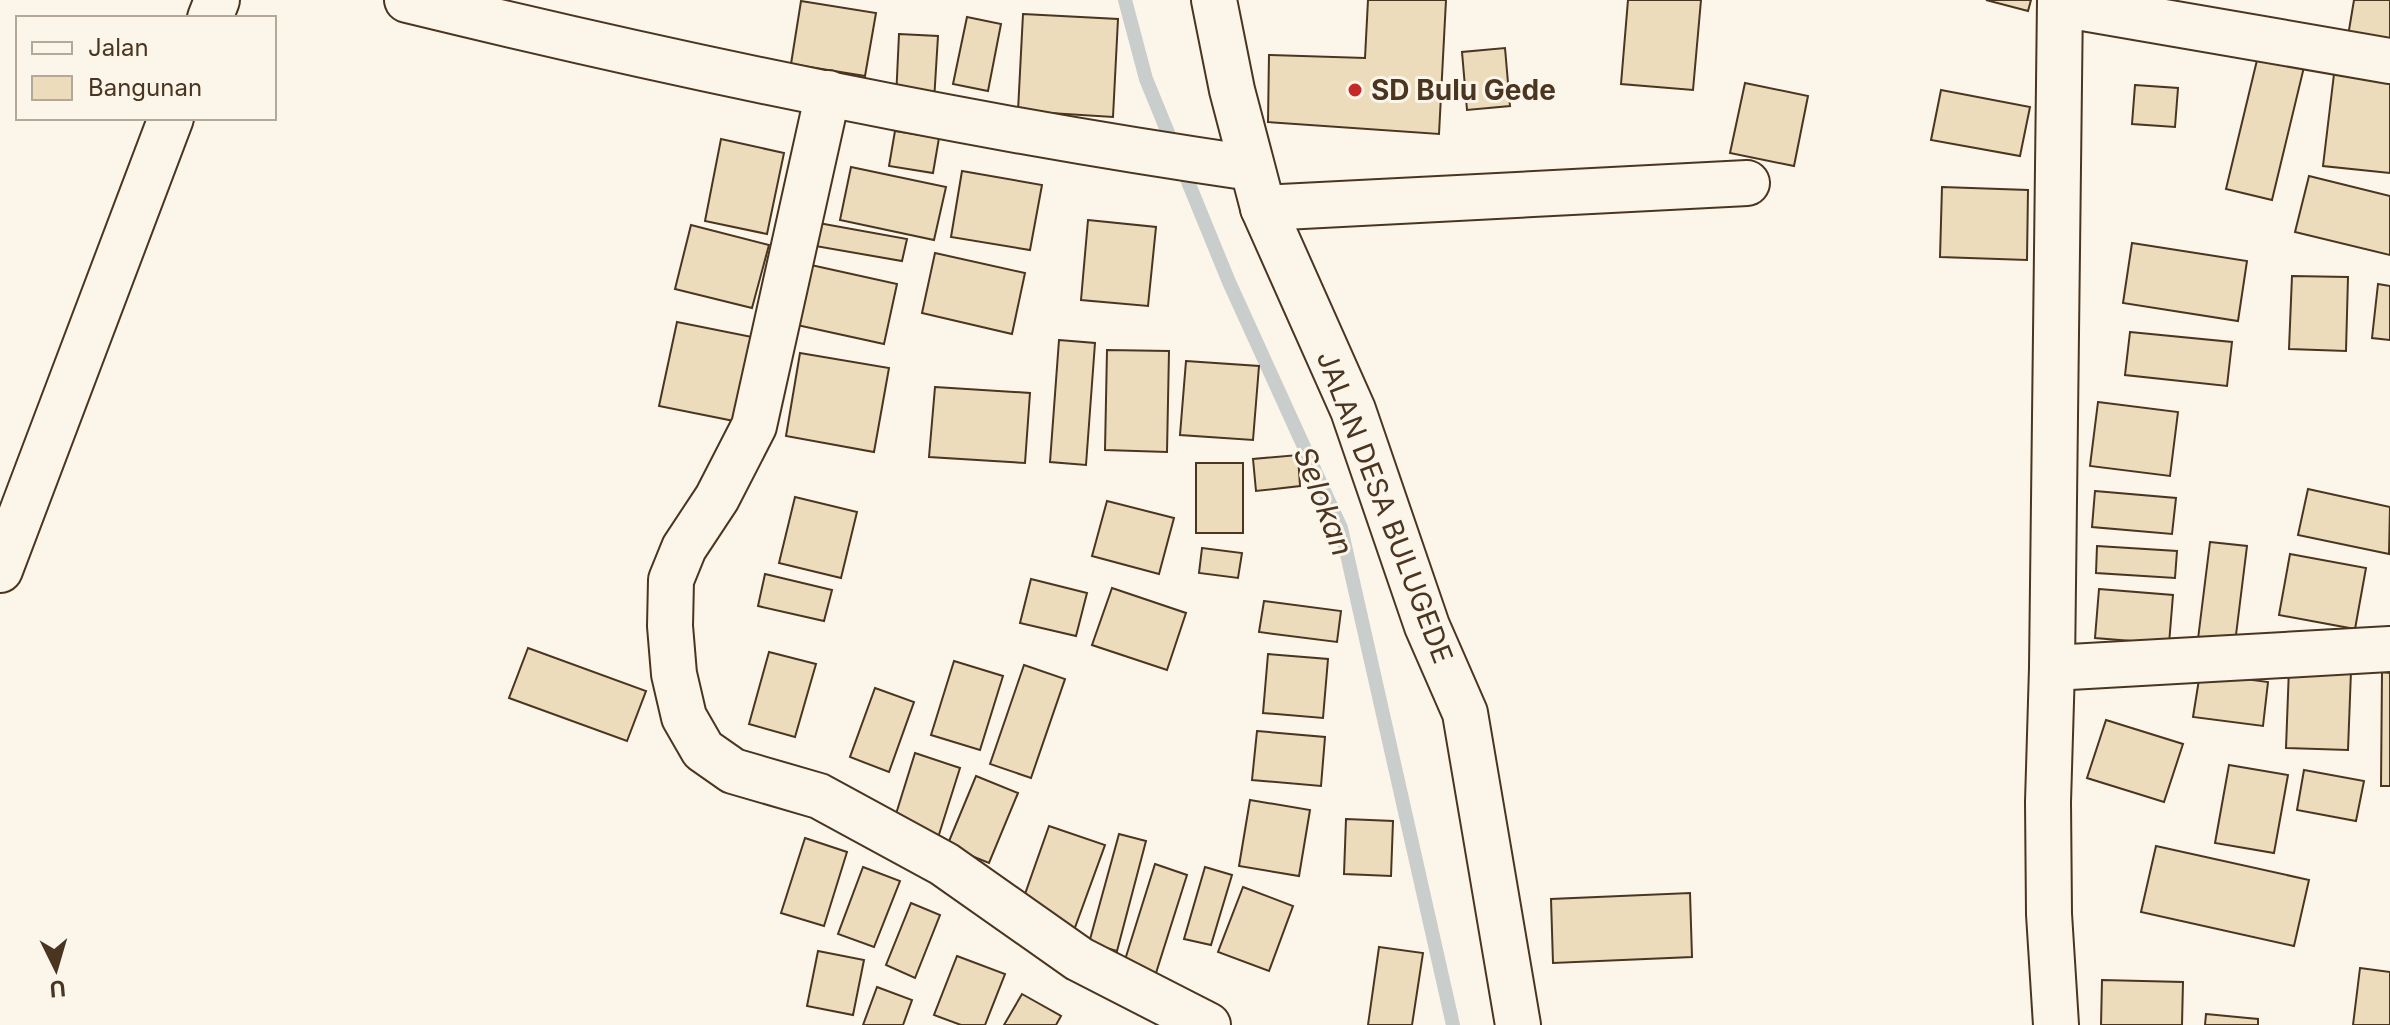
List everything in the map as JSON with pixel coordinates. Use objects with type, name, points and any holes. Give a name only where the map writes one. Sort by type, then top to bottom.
[{"type":"street","points":[[407,0],[580,42],[828,93],[1087,144],[1169,156],[1257,188],[1747,183]]},
{"type":"street","name":"JALAN DESA BULUGEDE","points":[[1214,0],[1257,188],[1353,410],[1427,626],[1465,713],[1518,1025]]},
{"type":"street","points":[[2056,1025],[2049,914],[2048,802],[2060,2],[2390,61]]},
{"type":"street","points":[[828,93],[754,426],[717,498],[684,548],[671,580],[673,662],[684,717],[703,750],[733,771],[819,796],[944,864],[1079,959],[1208,1025]]},
{"type":"street","points":[[0,570],[170,120]]},
{"type":"street","points":[[2052,668],[2390,649]]},
{"type":"building","name":"SD Bulu Gede","points":[[1368,0],[1446,0],[1439,134],[1268,122],[1269,55],[1365,58]]},
{"type":"building","points":[[1628,0],[1701,0],[1693,90],[1621,84]]},
{"type":"building","points":[[1986,0],[2031,0],[2028,11]]},
{"type":"building","points":[[2354,0],[2390,0],[2390,43],[2348,36]]},
{"type":"building","points":[[801,1],[876,13],[865,76],[791,64]]},
{"type":"building","points":[[1023,14],[1118,19],[1113,117],[1018,111]]},
{"type":"building","points":[[967,17],[1001,24],[988,91],[953,84]]},
{"type":"building","points":[[899,34],[938,36],[934,101],[896,99]]},
{"type":"building","points":[[1505,48],[1510,106],[1467,110],[1462,52]]},
{"type":"building","points":[[2258,56],[2304,67],[2272,200],[2226,189]]},
{"type":"building","points":[[2334,74],[2390,80],[2390,173],[2323,166]]},
{"type":"building","points":[[1745,83],[1808,96],[1794,166],[1730,153]]},
{"type":"building","points":[[2135,85],[2178,88],[2175,127],[2132,124]]},
{"type":"building","points":[[1941,90],[2030,107],[2020,156],[1931,140]]},
{"type":"building","points":[[895,131],[939,138],[933,173],[889,166]]},
{"type":"building","points":[[721,139],[784,153],[767,234],[705,221]]},
{"type":"building","points":[[851,167],[946,187],[934,240],[840,220]]},
{"type":"building","points":[[962,171],[1042,185],[1030,250],[951,237]]},
{"type":"building","points":[[2309,176],[2390,196],[2390,255],[2295,232]]},
{"type":"building","points":[[1942,187],[2028,190],[2027,260],[1940,257]]},
{"type":"building","points":[[802,220],[907,239],[902,261],[798,243]]},
{"type":"building","points":[[1088,220],[1156,227],[1148,306],[1081,300]]},
{"type":"building","points":[[691,225],[769,245],[752,308],[675,289]]},
{"type":"building","points":[[2132,243],[2247,261],[2238,321],[2123,303]]},
{"type":"building","points":[[935,253],[1025,273],[1012,334],[922,313]]},
{"type":"building","points":[[811,265],[897,284],[884,344],[797,325]]},
{"type":"building","points":[[2292,276],[2348,277],[2346,351],[2289,349]]},
{"type":"building","points":[[2378,284],[2390,286],[2390,340],[2372,338]]},
{"type":"building","points":[[677,322],[752,337],[734,421],[659,406]]},
{"type":"building","points":[[2130,332],[2232,342],[2227,386],[2125,375]]},
{"type":"building","points":[[1059,340],[1095,343],[1086,465],[1050,462]]},
{"type":"building","points":[[1107,350],[1169,351],[1167,452],[1105,450]]},
{"type":"building","points":[[800,353],[889,368],[874,452],[786,436]]},
{"type":"building","points":[[1186,361],[1259,366],[1253,440],[1180,435]]},
{"type":"building","points":[[935,387],[1030,393],[1025,463],[929,457]]},
{"type":"building","points":[[2098,402],[2178,412],[2170,476],[2090,466]]},
{"type":"building","points":[[1298,455],[1300,486],[1256,491],[1253,459]]},
{"type":"building","points":[[1196,463],[1243,463],[1243,533],[1196,533]]},
{"type":"building","points":[[2308,489],[2390,507],[2389,554],[2298,535]]},
{"type":"building","points":[[2095,491],[2176,498],[2172,534],[2092,527]]},
{"type":"building","points":[[795,497],[857,512],[841,578],[779,563]]},
{"type":"building","points":[[1107,501],[1174,518],[1159,574],[1092,556]]},
{"type":"building","points":[[2210,542],[2247,546],[2235,643],[2198,639]]},
{"type":"building","points":[[2097,546],[2177,551],[2175,578],[2096,573]]},
{"type":"building","points":[[1202,548],[1242,553],[1238,578],[1199,573]]},
{"type":"building","points":[[2290,554],[2366,568],[2355,629],[2279,615]]},
{"type":"building","points":[[765,574],[832,590],[824,621],[758,606]]},
{"type":"building","points":[[1031,579],[1087,593],[1076,636],[1020,623]]},
{"type":"building","points":[[1112,588],[1186,613],[1167,670],[1092,645]]},
{"type":"building","points":[[2099,589],[2173,595],[2169,644],[2095,638]]},
{"type":"building","points":[[1264,601],[1341,611],[1337,642],[1259,632]]},
{"type":"building","points":[[528,648],[646,691],[627,741],[509,698]]},
{"type":"building","points":[[769,652],[816,664],[795,737],[749,724]]},
{"type":"building","points":[[1268,654],[1328,659],[1323,718],[1263,713]]},
{"type":"building","points":[[954,661],[1003,676],[980,750],[931,735]]},
{"type":"building","points":[[1024,665],[1065,679],[1031,778],[990,764]]},
{"type":"building","points":[[2289,668],[2351,671],[2348,750],[2286,748]]},
{"type":"building","points":[[2382,672],[2390,673],[2390,786],[2381,786]]},
{"type":"building","points":[[2200,673],[2268,682],[2263,726],[2193,717]]},
{"type":"building","points":[[875,688],[914,702],[889,772],[850,757]]},
{"type":"building","points":[[2106,720],[2183,744],[2164,802],[2087,778]]},
{"type":"building","points":[[1257,731],[1325,737],[1321,786],[1252,780]]},
{"type":"building","points":[[915,753],[960,768],[936,844],[891,830]]},
{"type":"building","points":[[2229,765],[2288,775],[2274,853],[2215,843]]},
{"type":"building","points":[[2304,770],[2364,781],[2356,821],[2297,810]]},
{"type":"building","points":[[976,776],[1018,793],[989,863],[947,846]]},
{"type":"building","points":[[1250,800],[1310,810],[1299,876],[1239,866]]},
{"type":"building","points":[[1346,819],[1393,821],[1391,876],[1344,874]]},
{"type":"building","points":[[1049,826],[1105,845],[1073,933],[1018,914]]},
{"type":"building","points":[[1119,834],[1146,841],[1117,951],[1089,943]]},
{"type":"building","points":[[805,838],[847,852],[824,926],[781,913]]},
{"type":"building","points":[[2156,846],[2309,880],[2294,946],[2141,912]]},
{"type":"building","points":[[1155,864],[1187,875],[1156,973],[1124,963]]},
{"type":"building","points":[[863,867],[900,881],[874,947],[838,934]]},
{"type":"building","points":[[1205,867],[1232,875],[1211,945],[1184,939]]},
{"type":"building","points":[[1243,887],[1293,906],[1269,971],[1218,952]]},
{"type":"building","points":[[1690,893],[1692,957],[1553,963],[1551,899]]},
{"type":"building","points":[[911,903],[940,915],[915,978],[886,965]]},
{"type":"building","points":[[1379,947],[1423,953],[1412,1025],[1368,1025]]},
{"type":"building","points":[[818,951],[864,960],[853,1015],[807,1006]]},
{"type":"building","points":[[957,956],[1005,974],[985,1025],[961,1025],[934,1015]]},
{"type":"building","points":[[2360,968],[2390,972],[2390,1025],[2353,1025]]},
{"type":"building","points":[[2102,980],[2183,982],[2182,1025],[2101,1025]]},
{"type":"building","points":[[877,987],[912,1000],[903,1025],[863,1025]]},
{"type":"building","points":[[1022,994],[1061,1016],[1056,1025],[1004,1025]]},
{"type":"building","points":[[2206,1014],[2258,1019],[2258,1025],[2205,1025]]},
{"type":"waterway","name":"Selokan","points":[[1125,0],[1146,79],[1229,282],[1341,528],[1453,1025]]},
{"type":"place","name":"SD Bulu Gede","points":[[1355,90]]}]
